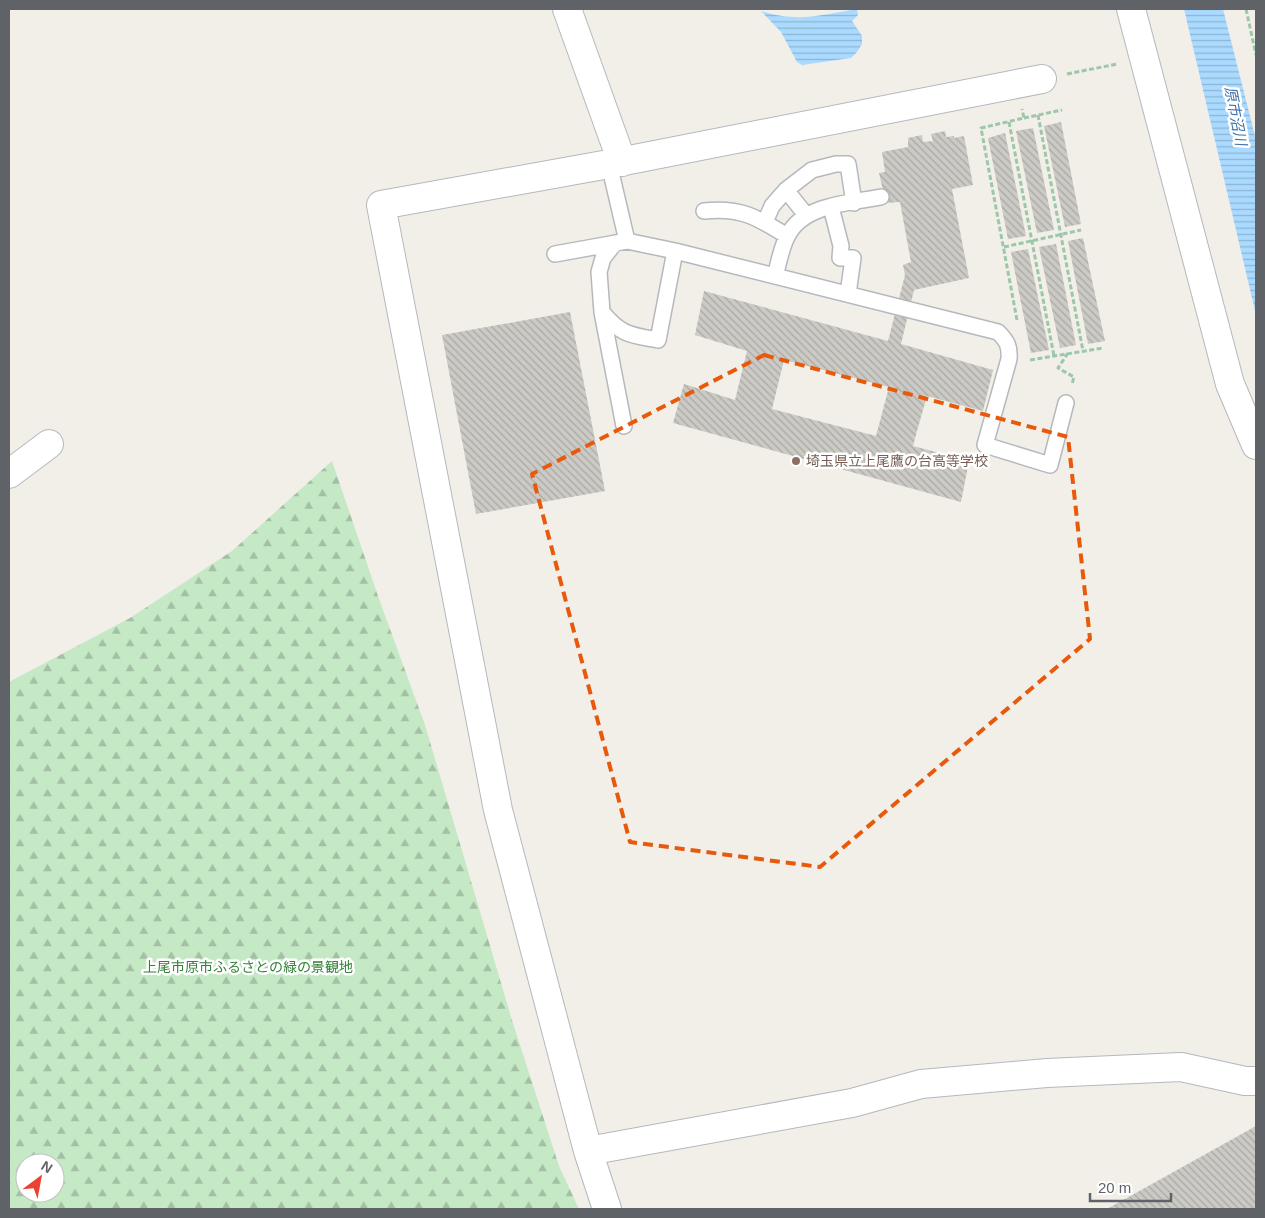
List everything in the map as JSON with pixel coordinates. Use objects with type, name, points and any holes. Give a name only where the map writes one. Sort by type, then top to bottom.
[{"type":"street","points":[[567,9],[616,163]]},
{"type":"street","points":[[1131,9],[1230,384],[1256,445]]},
{"type":"street","points":[[607,1209],[588,1151],[498,810],[381,204],[616,163],[1029,82]]},
{"type":"street","points":[[9,474],[49,444]]},
{"type":"street","points":[[588,1151],[852,1103],[921,1084],[1047,1073],[1181,1067],[1245,1081],[1256,1081]]},
{"type":"lane","points":[[616,163],[621,242]]},
{"type":"lane","points":[[765,222],[772,206],[786,190],[812,170],[836,164],[848,164],[854,202]]},
{"type":"lane","points":[[786,190],[806,215]]},
{"type":"lane","points":[[775,276],[787,236],[806,215],[818,209],[881,197]]},
{"type":"lane","points":[[831,207],[841,246],[840,258],[853,258],[848,294]]},
{"type":"lane","points":[[704,211],[720,209],[743,212],[765,222],[787,236]]},
{"type":"lane","points":[[621,242],[603,258],[599,272],[602,312],[624,426]]},
{"type":"lane","points":[[555,254],[621,242],[675,251],[998,332],[1010,347],[1009,359],[985,445],[1050,465],[1066,403]]},
{"type":"lane","points":[[602,312],[613,325],[629,335],[658,340],[675,251]]},
{"type":"path","points":[[1246,9],[1256,55]]},
{"type":"path","points":[[1024,118],[1029,82],[1144,58]]},
{"type":"path","points":[[1018,322],[981,128],[1062,110]]},
{"type":"path","points":[[1038,115],[1083,351]]},
{"type":"path","points":[[1009,122],[1054,356]]},
{"type":"path","points":[[1004,247],[1081,230]]},
{"type":"path","points":[[1025,360],[1103,348]]},
{"type":"path","points":[[1066,403],[1074,377],[1058,368],[1068,353]]},
{"type":"highlighted area","points":[[764,355],[1068,437],[1090,639],[820,867],[630,842],[532,474]]},
{"type":"green space","name":"上尾市原市ふるさとの緑の景観地","points":[[332,461],[379,599],[425,725],[511,1017],[559,1166],[579,1209],[9,1209],[9,682],[130,618],[232,551]]},
{"type":"water","points":[[857,9],[858,15],[852,21],[862,36],[862,44],[857,52],[851,58],[802,65],[797,62],[781,32],[761,11],[786,17],[809,17]]},
{"type":"water","name":"原市沼川","points":[[1184,9],[1223,9],[1256,140],[1256,315]]},
{"type":"building","points":[[1061,122],[1081,224],[1065,227],[1044,126]]},
{"type":"building","points":[[1033,128],[1054,230],[1037,233],[1016,131]]},
{"type":"building","points":[[945,131],[946,137],[964,136],[973,185],[952,189],[969,278],[914,290],[901,344],[993,370],[983,411],[927,396],[913,446],[969,461],[961,502],[673,423],[684,384],[735,400],[747,351],[695,335],[704,291],[888,341],[905,275],[903,265],[911,262],[900,202],[886,203],[879,173],[885,172],[882,152],[908,147],[908,138],[922,135],[923,142],[933,141],[931,134]],"holes":[[[784,360],[889,387],[876,436],[772,409]]]},
{"type":"building","points":[[1005,133],[1026,236],[1008,239],[988,138]]},
{"type":"building","points":[[1083,238],[1105,341],[1088,344],[1068,241]]},
{"type":"building","points":[[1056,244],[1076,345],[1060,348],[1039,247]]},
{"type":"building","points":[[1028,249],[1049,350],[1031,353],[1011,252]]},
{"type":"building","points":[[570,312],[605,491],[476,514],[442,335]]},
{"type":"building","points":[[1256,1126],[1256,1209],[1107,1209]]},
{"type":"place","name":"埼玉県立上尾鷹の台高等学校","points":[[796,461]]}]
